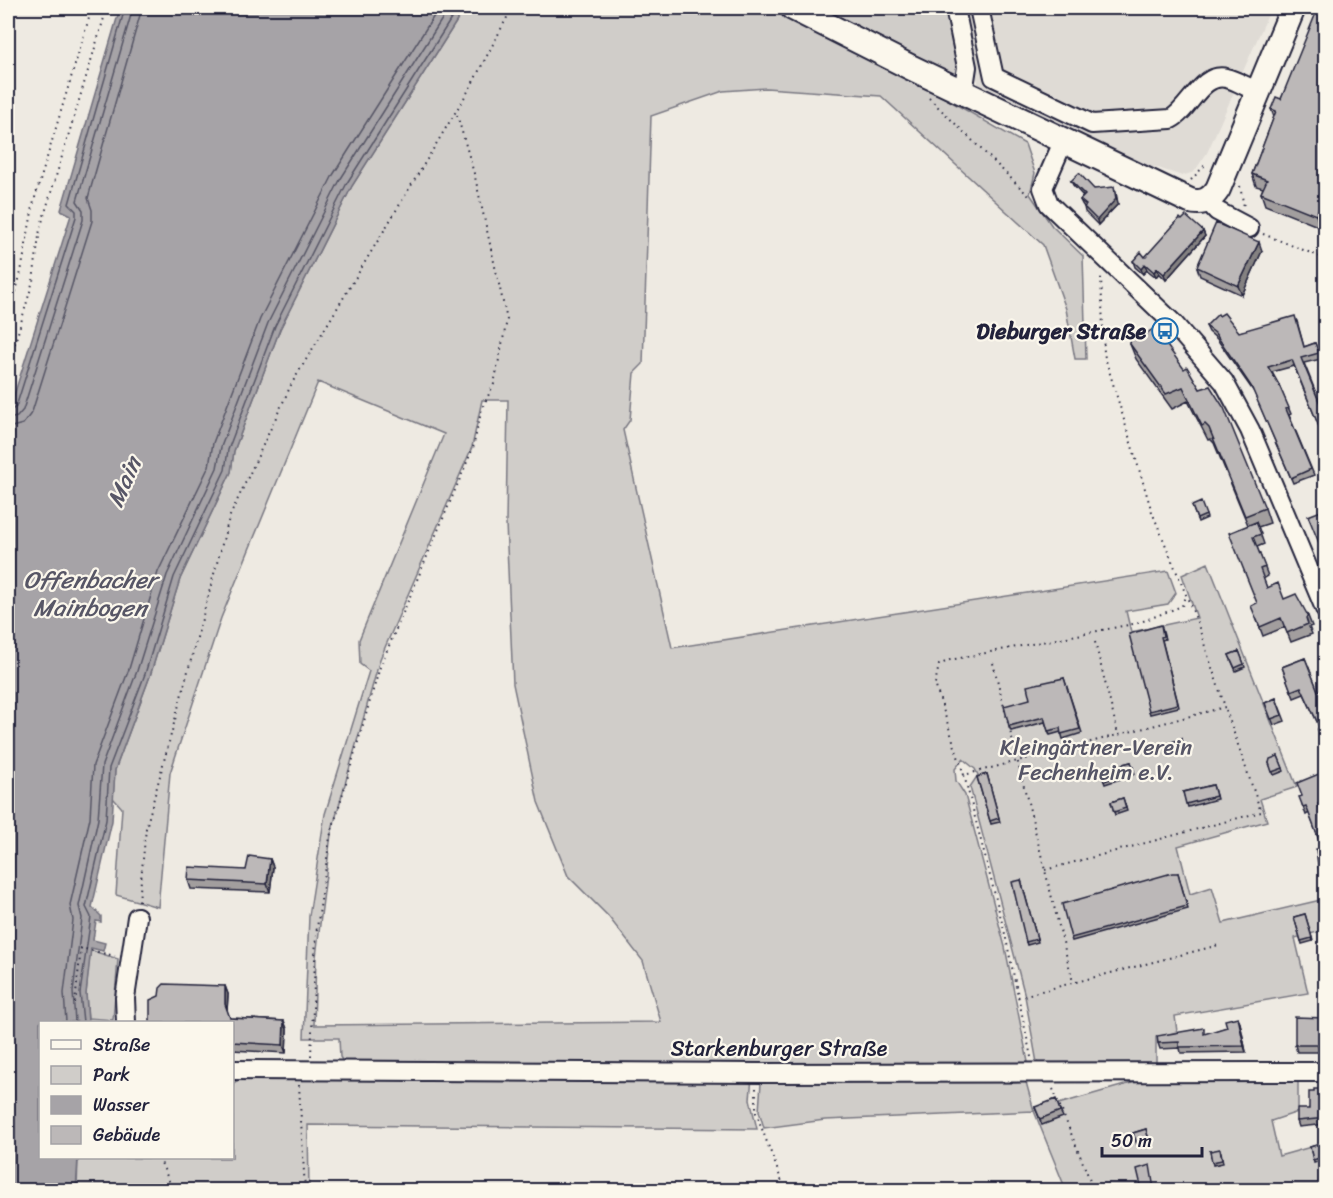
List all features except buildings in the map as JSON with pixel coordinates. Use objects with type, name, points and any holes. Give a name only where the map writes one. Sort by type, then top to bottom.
[{"type":"main road","points":[[794,8],[1063,142],[1190,201],[1207,200],[1220,185],[1293,8]]},
{"type":"street","points":[[955,8],[967,67],[963,93]]},
{"type":"street","points":[[979,8],[994,77],[1092,124],[1171,119],[1181,113],[1207,82],[1218,78],[1224,77],[1257,91]]},
{"type":"street","points":[[1063,142],[1042,188],[1043,195],[1049,204],[1190,340],[1224,382],[1250,430],[1325,606]]},
{"type":"street","points":[[1207,200],[1217,211],[1249,228]]},
{"type":"street","points":[[126,1021],[125,998],[137,917]]},
{"type":"street","name":"Starkenburger Straße","points":[[234,1070],[759,1073],[1326,1072]]},
{"type":"path","points":[[8,320],[44,164],[77,43],[91,9],[85,8]]},
{"type":"path","points":[[8,367],[33,281],[40,229],[107,8]]},
{"type":"path","points":[[137,917],[146,828],[228,518],[292,384],[456,111],[512,8]]},
{"type":"path","points":[[922,91],[1029,199],[1043,195]]},
{"type":"path","points":[[305,1191],[305,1070],[316,935],[330,837],[380,667],[473,448],[482,408],[494,384],[507,320],[475,177],[456,111]]},
{"type":"path","points":[[1242,182],[1239,189],[1242,206],[1253,217],[1249,228],[1326,259]]},
{"type":"path","points":[[32,192],[36,194]]},
{"type":"path","points":[[23,225],[28,226]]},
{"type":"path","points":[[1046,870],[1261,812],[1196,619],[1152,512],[1104,354],[1101,308],[1102,275],[1111,263]]},
{"type":"path","points":[[1094,1191],[1039,1072],[1018,997],[1005,934],[964,775],[935,684],[939,665],[950,660],[1138,623],[1182,606],[1185,596]]},
{"type":"path","points":[[1095,642],[1118,734]]},
{"type":"path","points":[[993,663],[1073,982]]},
{"type":"path","points":[[964,775],[1225,707]]},
{"type":"path","points":[[1018,997],[1219,945]]},
{"type":"path","points":[[75,1003],[81,948],[98,950],[131,962]]},
{"type":"path","points":[[75,1016],[75,1021]]},
{"type":"path","points":[[759,1073],[755,1093],[756,1113],[785,1191]]},
{"type":"path","points":[[159,1159],[172,1191]]},
{"type":"shaded area","points":[[962,8],[1271,8],[1207,153],[1194,172],[1182,176],[1155,167],[1145,167],[979,87]]},
{"type":"green space","name":"Kleingärtner-Verein Fechenheim e.V.","points":[[465,8],[771,8],[877,59],[1025,144],[1035,173],[1030,194],[1052,226],[1083,256],[1086,359],[1075,359],[1066,309],[1043,245],[881,96],[766,88],[723,91],[651,116],[643,364],[634,373],[630,420],[623,430],[672,648],[1168,571],[1176,593],[1168,604],[1126,611],[1131,632],[1197,618],[1182,575],[1208,563],[1297,787],[1260,799],[1267,821],[1178,846],[1190,894],[1212,887],[1223,923],[1325,899],[1325,930],[1295,938],[1308,993],[1175,1016],[1177,1032],[1156,1037],[1156,1064],[1037,1063],[1025,996],[970,787],[978,775],[975,769],[963,759],[955,769],[956,781],[965,795],[1005,947],[1028,1062],[1024,1065],[347,1068],[340,1057],[339,1038],[304,1038],[309,916],[325,814],[369,671],[360,664],[359,640],[444,434],[318,382],[221,618],[170,773],[158,907],[116,895],[122,808],[113,798],[115,770],[150,676],[180,579],[231,472],[234,451],[280,329],[352,186]],"holes":[[[482,400],[508,400],[506,523],[513,684],[538,802],[568,876],[608,916],[643,961],[661,1022],[314,1025],[316,957],[331,834],[380,659],[472,447]]]},
{"type":"green space","points":[[822,8],[950,8],[965,70],[958,77]]},
{"type":"green space","points":[[90,950],[118,959],[113,1020],[88,1018],[86,994]]},
{"type":"green space","points":[[1156,1076],[1298,1076],[1298,1112],[1271,1121],[1279,1156],[1325,1143],[1325,1190],[1066,1190],[1034,1111]]},
{"type":"green space","points":[[752,1077],[750,1099],[757,1129],[308,1125],[309,1190],[77,1190],[78,1159],[234,1159],[234,1082],[241,1079]]},
{"type":"green space","points":[[768,1077],[1013,1077],[1014,1083],[1026,1082],[1034,1111],[825,1120],[764,1128],[759,1111],[761,1083]]},
{"type":"water","points":[[120,8],[465,8],[352,186],[280,329],[234,451],[231,472],[180,579],[150,676],[115,770],[112,821],[92,907],[101,916],[101,922],[96,921],[93,940],[105,943],[103,951],[91,948],[86,994],[88,1021],[39,1021],[39,1159],[78,1159],[76,1190],[8,1190],[8,414],[71,215],[61,210]]},
{"type":"place","name":"Dieburger Straße","points":[[1165,331]]},
{"type":"water label","name":"Main","points":[[124,482]]},
{"type":"water label","name":"Offenbacher Mainbogen","points":[[90,594]]}]
